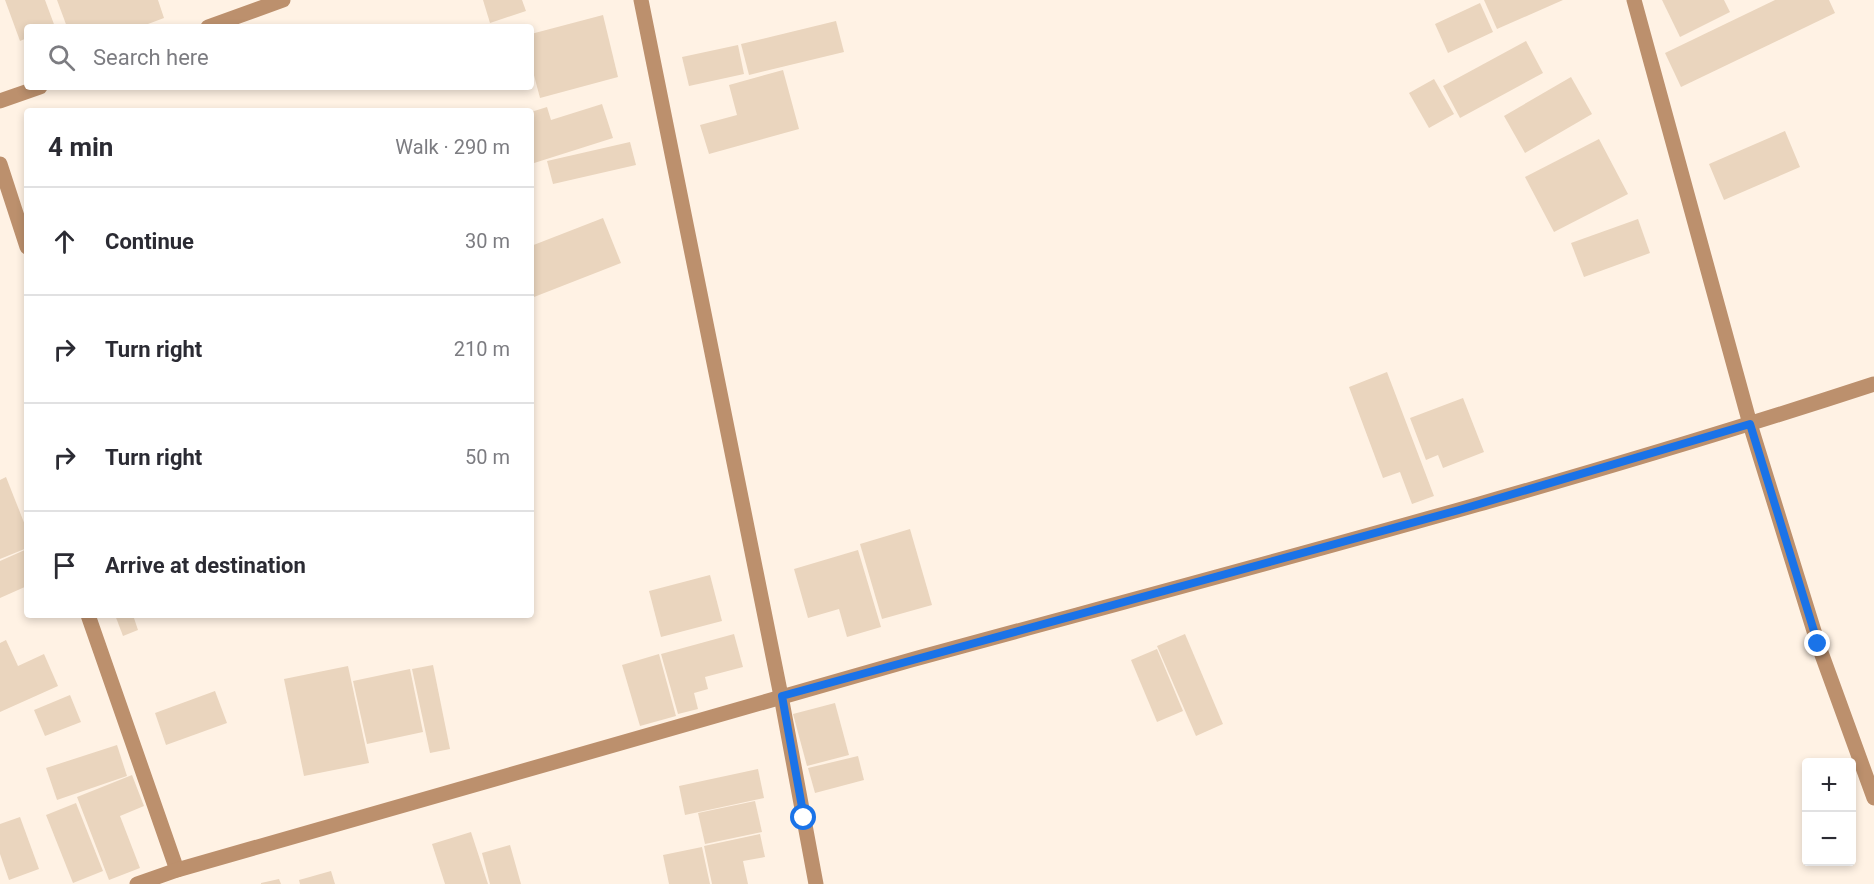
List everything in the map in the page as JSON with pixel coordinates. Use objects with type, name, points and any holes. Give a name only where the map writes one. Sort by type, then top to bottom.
[{"type":"street","points":[[216,24],[283,0]]},
{"type":"street","points":[[641,0],[782,696],[816,884]]},
{"type":"street","points":[[1634,0],[1750,424],[1818,644],[1874,798]]},
{"type":"street","points":[[0,101],[31,90]]},
{"type":"street","points":[[1,169],[24,238]]},
{"type":"street","points":[[137,884],[177,870],[782,696],[1459,510],[1750,424],[1874,384]]},
{"type":"street","points":[[89,618],[177,870]]},
{"type":"building","points":[[5,0],[45,0],[54,24],[24,24],[24,39],[20,41]]},
{"type":"building","points":[[57,0],[158,0],[164,18],[148,24],[66,24]]},
{"type":"building","points":[[483,0],[522,0],[526,11],[490,23]]},
{"type":"building","points":[[1484,0],[1563,0],[1497,29]]},
{"type":"building","points":[[1662,0],[1724,0],[1730,12],[1680,37]]},
{"type":"building","points":[[1775,0],[1829,0],[1835,13],[1681,87],[1665,53]]},
{"type":"building","points":[[1480,3],[1493,32],[1448,53],[1435,24]]},
{"type":"building","points":[[603,15],[618,77],[540,98],[534,75],[534,33]]},
{"type":"building","points":[[836,21],[844,52],[749,75],[741,44]]},
{"type":"building","points":[[1526,41],[1543,73],[1460,118],[1443,86]]},
{"type":"building","points":[[738,45],[744,74],[689,86],[682,57]]},
{"type":"building","points":[[783,70],[799,129],[709,154],[700,125],[737,115],[729,85]]},
{"type":"building","points":[[1571,77],[1592,114],[1525,153],[1504,116]]},
{"type":"building","points":[[1434,79],[1454,114],[1429,128],[1409,93]]},
{"type":"building","points":[[602,104],[613,138],[534,163],[534,111],[547,107],[551,120]]},
{"type":"building","points":[[1785,131],[1800,167],[1724,200],[1709,164]]},
{"type":"building","points":[[1599,139],[1628,194],[1554,232],[1525,177]]},
{"type":"building","points":[[630,142],[636,165],[553,184],[547,161]]},
{"type":"building","points":[[603,218],[621,263],[534,297],[534,245]]},
{"type":"building","points":[[1638,219],[1650,253],[1584,277],[1571,243]]},
{"type":"building","points":[[1387,372],[1434,496],[1412,504],[1400,472],[1383,478],[1349,387]]},
{"type":"building","points":[[1463,398],[1484,452],[1443,468],[1438,455],[1426,460],[1410,418]]},
{"type":"building","points":[[6,477],[24,522],[24,549],[0,559],[0,480]]},
{"type":"building","points":[[910,529],[932,605],[882,619],[860,544]]},
{"type":"building","points":[[24,550],[24,587],[0,598],[0,561]]},
{"type":"building","points":[[858,550],[881,627],[847,637],[839,609],[808,618],[794,569]]},
{"type":"building","points":[[710,575],[722,621],[661,637],[649,591]]},
{"type":"building","points":[[116,618],[134,618],[138,630],[123,636]]},
{"type":"building","points":[[734,634],[743,667],[705,677],[708,689],[694,693],[698,709],[678,714],[661,654]]},
{"type":"building","points":[[1185,634],[1223,724],[1196,736],[1157,646]]},
{"type":"building","points":[[6,640],[18,666],[44,654],[58,686],[0,712],[0,643]]},
{"type":"building","points":[[1157,649],[1183,711],[1157,722],[1131,660]]},
{"type":"building","points":[[659,654],[676,716],[640,726],[622,665]]},
{"type":"building","points":[[433,665],[450,749],[430,753],[412,669]]},
{"type":"building","points":[[348,666],[369,763],[304,776],[284,679]]},
{"type":"building","points":[[410,669],[423,732],[367,744],[353,681]]},
{"type":"building","points":[[215,691],[227,723],[166,745],[155,713]]},
{"type":"building","points":[[70,695],[81,722],[45,736],[34,710]]},
{"type":"building","points":[[835,703],[849,755],[807,766],[793,714]]},
{"type":"building","points":[[117,745],[127,776],[57,800],[46,768]]},
{"type":"building","points":[[858,756],[864,780],[815,793],[808,768]]},
{"type":"building","points":[[758,769],[764,798],[685,815],[679,786]]},
{"type":"building","points":[[132,775],[144,806],[120,816],[140,868],[109,880],[77,797]]},
{"type":"building","points":[[755,801],[762,832],[705,844],[698,813]]},
{"type":"building","points":[[76,803],[103,871],[73,883],[46,815]]},
{"type":"building","points":[[20,817],[39,869],[9,880],[0,854],[0,824]]},
{"type":"building","points":[[471,832],[488,884],[445,884],[432,844]]},
{"type":"building","points":[[760,834],[765,857],[743,861],[748,884],[712,884],[704,846]]},
{"type":"building","points":[[510,845],[521,884],[490,884],[482,853]]},
{"type":"building","points":[[702,847],[710,884],[669,884],[663,855]]},
{"type":"building","points":[[331,871],[335,884],[300,884],[299,880]]},
{"type":"building","points":[[279,879],[281,884],[261,884],[261,883]]},
{"type":"route","points":[[804,818],[782,696],[1459,510],[1750,424],[1818,644]]}]
